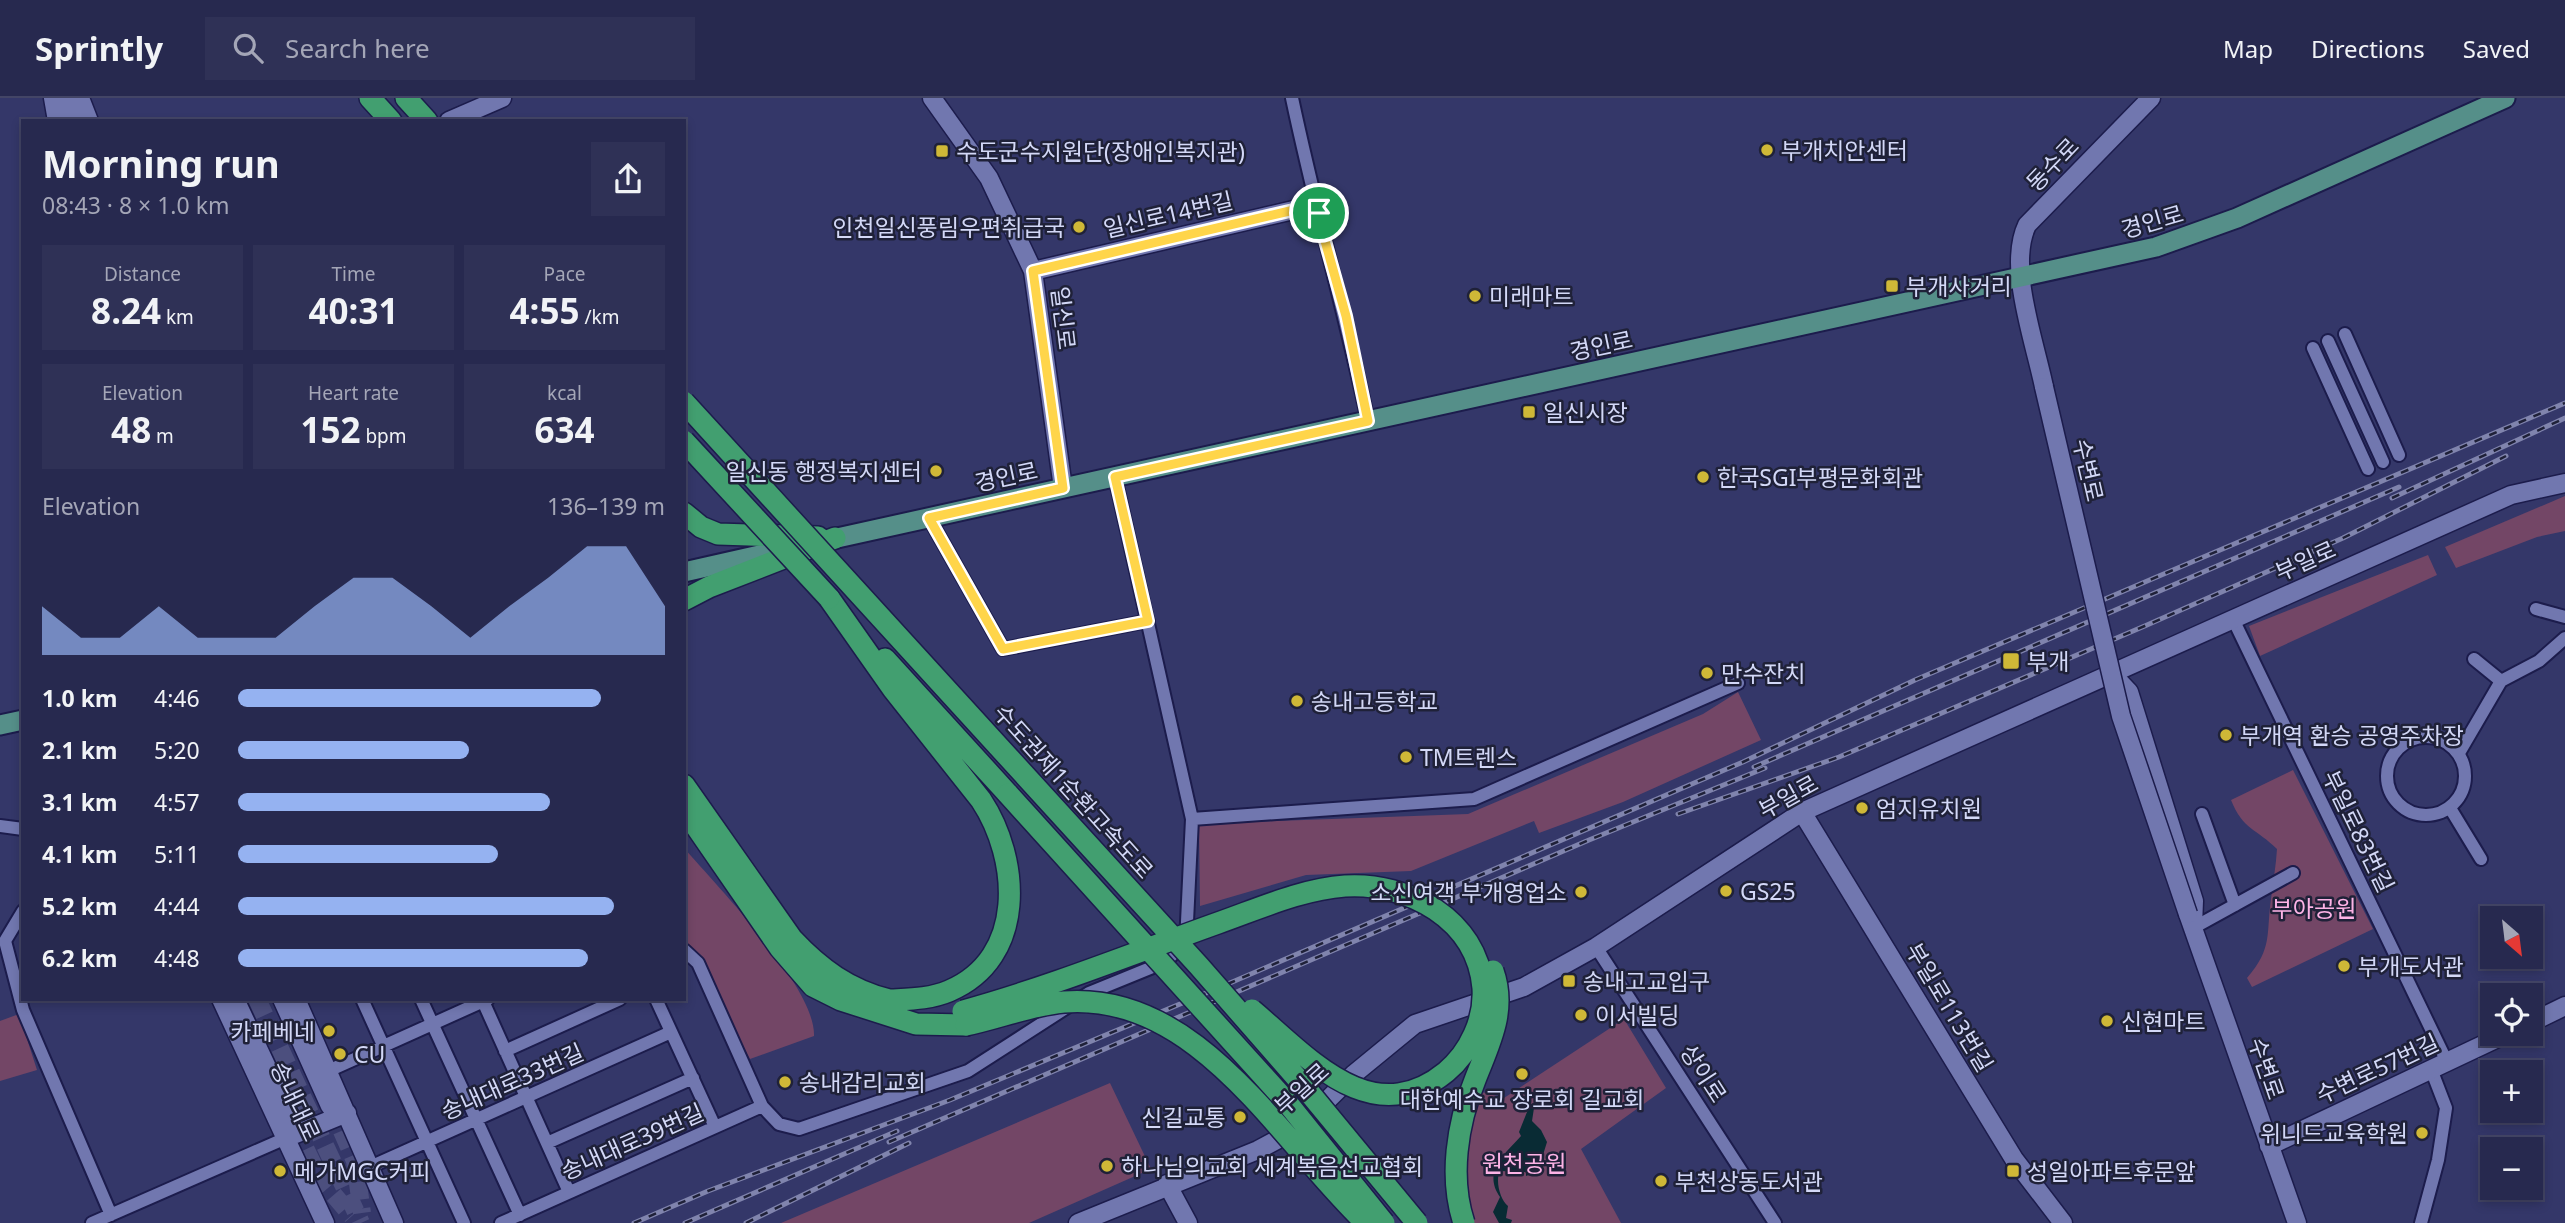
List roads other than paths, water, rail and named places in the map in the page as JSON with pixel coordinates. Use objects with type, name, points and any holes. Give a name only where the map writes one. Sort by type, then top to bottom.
[{"type":"highway","points":[[370,98],[389,119]]},
{"type":"highway","points":[[406,98],[425,119]]},
{"type":"highway","name":"수도권제1순환고속도로","points":[[686,404],[1199,966],[1303,1085],[1417,1223]]},
{"type":"highway","points":[[686,444],[830,598],[1285,1100],[1384,1223]]},
{"type":"highway","points":[[686,515],[701,527],[718,534],[835,538]]},
{"type":"highway","points":[[686,599],[709,587],[835,538]]},
{"type":"highway","points":[[830,598],[893,689],[981,800],[994,819],[1003,844],[1011,892],[1009,916],[1002,938],[987,962],[970,980],[960,1007]]},
{"type":"highway","points":[[686,771],[725,856]]},
{"type":"highway","points":[[686,788],[725,856]]},
{"type":"highway","points":[[686,811],[813,962],[848,986],[887,1007],[925,1016],[960,1007],[1269,905],[1344,886],[1377,887],[1406,894],[1448,918],[1463,934],[1477,962],[1483,989],[1482,1011],[1474,1037],[1460,1061],[1438,1079],[1412,1091],[1383,1094],[1350,1087],[1320,1070],[1199,966]]},
{"type":"highway","points":[[686,821],[725,856]]},
{"type":"highway","points":[[960,1007],[1309,882],[1375,876],[1403,882],[1426,891],[1449,905],[1469,925],[1486,950],[1495,976],[1498,1003],[1494,1033],[1475,1079],[1458,1140],[1456,1185],[1464,1223]]},
{"type":"highway","points":[[960,1007],[1094,1002],[1127,1008],[1161,1023],[1190,1041],[1272,1116],[1345,1203],[1366,1223]]},
{"type":"main road","name":"경인로","points":[[686,572],[2157,247],[2218,226],[2505,98]]},
{"type":"main road","points":[[0,725],[21,720]]},
{"type":"street","points":[[43,98],[46,119]]},
{"type":"street","points":[[53,98],[57,119]]},
{"type":"street","points":[[70,98],[73,119]]},
{"type":"street","points":[[80,98],[88,119]]},
{"type":"street","points":[[454,119],[502,98]]},
{"type":"street","name":"일신로","points":[[932,98],[989,178],[1033,271],[1063,488]]},
{"type":"street","points":[[1292,98],[1315,205],[1346,316],[1368,421]]},
{"type":"street","name":"동수로","points":[[2021,278],[2023,234],[2027,225],[2151,98]]},
{"type":"street","name":"일신로14번길","points":[[1033,271],[1315,205]]},
{"type":"street","name":"수변로","points":[[2021,278],[2121,716],[2297,1223]]},
{"type":"street","points":[[2345,334],[2399,455]]},
{"type":"street","points":[[2328,341],[2383,462]]},
{"type":"street","points":[[2313,348],[2368,469]]},
{"type":"street","points":[[686,952],[698,963],[762,1106],[779,1124],[799,1129],[968,1071],[1089,993],[1165,962],[1186,942],[1192,818],[1115,477]]},
{"type":"street","name":"부일로","points":[[1077,1223],[1167,1184],[1258,1150],[1299,1128],[1353,1074],[1415,1024],[1524,987],[1596,947],[1802,812],[2511,495],[2565,483]]},
{"type":"street","points":[[929,518],[1003,649],[1148,621]]},
{"type":"street","points":[[2536,609],[2565,617]]},
{"type":"street","name":"부일로83번길","points":[[2233,619],[2439,1066],[2446,1108],[2438,1160],[2420,1223]]},
{"type":"street","points":[[2459,753],[2501,681],[2539,661],[2565,638]]},
{"type":"street","points":[[2474,659],[2501,681]]},
{"type":"street","name":"수변로","points":[[2111,674],[2108,697],[2184,919],[2191,921]]},
{"type":"street","points":[[1192,818],[1474,799],[1738,683]]},
{"type":"street","points":[[2437,738],[2459,753],[2466,776],[2464,788],[2450,808],[2425,816],[2401,807],[2392,796],[2387,771],[2391,758],[2411,740],[2437,738]]},
{"type":"street","points":[[2450,808],[2481,859]]},
{"type":"street","name":"부일로113번길","points":[[1802,812],[2014,1159],[2063,1223]]},
{"type":"street","points":[[2202,814],[2235,905]]},
{"type":"street","points":[[0,826],[21,829]]},
{"type":"street","points":[[2191,921],[2235,905],[2293,873]]},
{"type":"street","points":[[21,914],[5,941],[23,1010],[111,1214]]},
{"type":"street","name":"상이로","points":[[1596,947],[1775,1223]]},
{"type":"street","name":"송내대로","points":[[222,1001],[290,1132]]},
{"type":"street","name":"송내대로","points":[[236,1001],[325,1223]]},
{"type":"street","name":"송내대로","points":[[283,1001],[370,1167],[394,1223]]},
{"type":"street","name":"송내대로","points":[[297,1001],[328,1071],[338,1110]]},
{"type":"street","points":[[363,1001],[464,1223]]},
{"type":"street","points":[[422,1001],[520,1215]]},
{"type":"street","points":[[328,1071],[482,1001]]},
{"type":"street","points":[[484,1001],[569,1192]]},
{"type":"street","points":[[505,1051],[616,1001]]},
{"type":"street","points":[[657,1001],[715,1127]]},
{"type":"street","points":[[2543,1017],[2565,1006]]},
{"type":"street","name":"송내대로33번길","points":[[370,1167],[671,1032]]},
{"type":"street","name":"수변로57번길","points":[[2269,1146],[2480,1046]]},
{"type":"street","points":[[547,1143],[693,1078]]},
{"type":"street","name":"송내대로39번길","points":[[501,1223],[762,1106]]},
{"type":"street","points":[[92,1223],[338,1110]]},
{"type":"street","points":[[1167,1184],[1188,1223]]},
{"type":"water","points":[[1529,1107],[1534,1108],[1532,1121],[1547,1142],[1542,1158],[1534,1164],[1536,1172],[1526,1176],[1526,1172],[1500,1171],[1499,1190],[1508,1206],[1506,1218],[1512,1220],[1511,1223],[1499,1223],[1493,1212],[1500,1197],[1493,1179],[1495,1171],[1503,1156],[1521,1136],[1519,1132]]},
{"type":"tunnel","points":[[258,1001],[361,1223]]},
{"type":"tunnel","points":[[331,1106],[355,1161],[362,1213]]},
{"type":"tunnel","points":[[294,1125],[320,1179],[352,1216]]},
{"type":"railway","points":[[634,1223],[708,1191],[950,1100],[1216,989],[1743,762],[1915,680],[2565,403]]},
{"type":"railway","points":[[2392,498],[2565,418]]},
{"type":"railway","points":[[1678,814],[1839,757],[2147,625],[2343,538],[2506,456]]},
{"type":"railway","points":[[1754,767],[2399,487]]},
{"type":"railway","points":[[889,1142],[1589,840],[1765,768]]},
{"type":"railway","points":[[685,1223],[897,1131]]},
{"type":"railway","points":[[746,1223],[909,1143]]},
{"type":"place","name":"부개치안센터","points":[[1767,150]]},
{"type":"place","name":"수도군수지원단(장애인복지관)","points":[[942,151]]},
{"type":"place","name":"인천일신풍림우편취급국","points":[[1079,227]]},
{"type":"place","name":"부개사거리","points":[[1892,286]]},
{"type":"place","name":"미래마트","points":[[1475,296]]},
{"type":"place","name":"일신시장","points":[[1529,412]]},
{"type":"place","name":"일신동 행정복지센터","points":[[936,471]]},
{"type":"place","name":"한국SGI부평문화회관","points":[[1703,477]]},
{"type":"place","name":"부개","points":[[2011,661]]},
{"type":"place","name":"만수잔치","points":[[1707,673]]},
{"type":"place","name":"송내고등학교","points":[[1297,701]]},
{"type":"place","name":"부개역 환승 공영주차장","points":[[2226,735]]},
{"type":"place","name":"TM트렌스","points":[[1406,757]]},
{"type":"place","name":"엄지유치원","points":[[1862,808]]},
{"type":"place","name":"GS25","points":[[1726,891]]},
{"type":"place","name":"소신여객 부개영업소","points":[[1581,892]]},
{"type":"place","name":"부개도서관","points":[[2344,966]]},
{"type":"place","name":"송내고교입구","points":[[1569,981]]},
{"type":"place","name":"이서빌딩","points":[[1581,1015]]},
{"type":"place","name":"신현마트","points":[[2107,1021]]},
{"type":"place","name":"카페베네","points":[[329,1031]]},
{"type":"place","name":"CU","points":[[340,1054]]},
{"type":"place","name":"대한예수교 장로회 길교회","points":[[1522,1074]]},
{"type":"place","name":"송내감리교회","points":[[785,1082]]},
{"type":"place","name":"신길교통","points":[[1240,1117]]},
{"type":"place","name":"위니드교육학원","points":[[2422,1133]]},
{"type":"place","name":"하나님의교회 세계복음선교협회","points":[[1107,1166]]},
{"type":"place","name":"메가MGC커피","points":[[280,1171]]},
{"type":"place","name":"성일아파트후문앞","points":[[2013,1171]]},
{"type":"place","name":"부천상동도서관","points":[[1661,1181]]},
{"type":"park label","name":"부아공원","points":[[2314,908]]},
{"type":"park label","name":"원천공원","points":[[1524,1163]]}]
